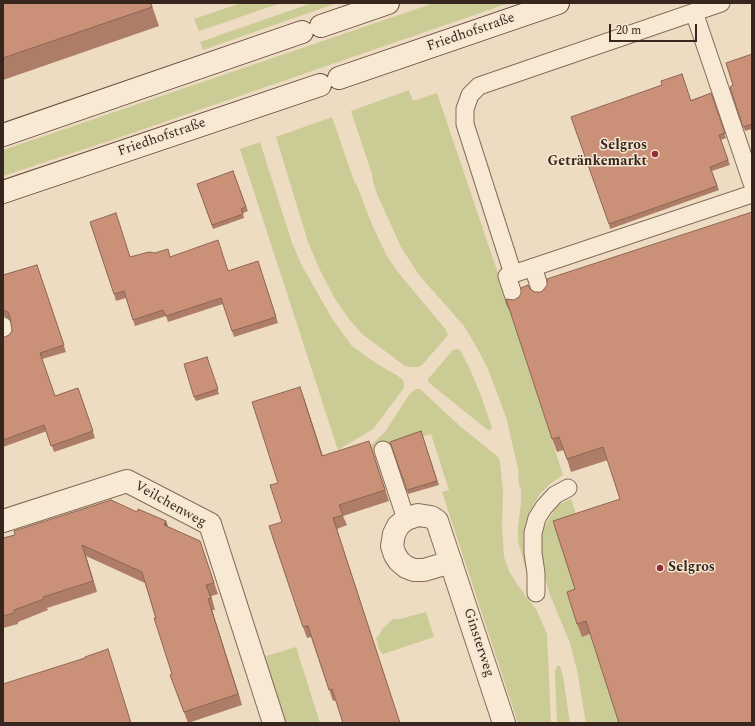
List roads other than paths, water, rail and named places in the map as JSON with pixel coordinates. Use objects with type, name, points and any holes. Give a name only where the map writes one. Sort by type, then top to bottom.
[{"type":"main road","points":[[3,135],[388,3]]},
{"type":"main road","name":"Friedhofstraße","points":[[3,192],[330,82],[558,3]]},
{"type":"main road","name":"Veilchenweg","points":[[3,521],[128,481],[210,524],[274,723]]},
{"type":"main road","name":"Ginsterweg","points":[[406,519],[411,516],[425,515],[436,521],[504,723]]},
{"type":"main road","points":[[406,519],[398,526],[392,540],[395,555],[399,561],[406,567],[414,570],[424,570],[451,562]]},
{"type":"lane","points":[[513,274],[465,124],[465,109],[470,95],[479,86],[721,3]]},
{"type":"lane","points":[[694,12],[752,183]]},
{"type":"lane","points":[[516,304],[507,276],[752,194]]},
{"type":"lane","points":[[533,267],[542,295]]},
{"type":"lane","points":[[383,450],[406,519]]},
{"type":"lane","points":[[536,593],[533,532],[537,518],[544,507],[555,495],[568,488]]},
{"type":"place","name":"Selgros Getränkemarkt","points":[[655,154]]},
{"type":"place","name":"Selgros","points":[[660,568]]}]
